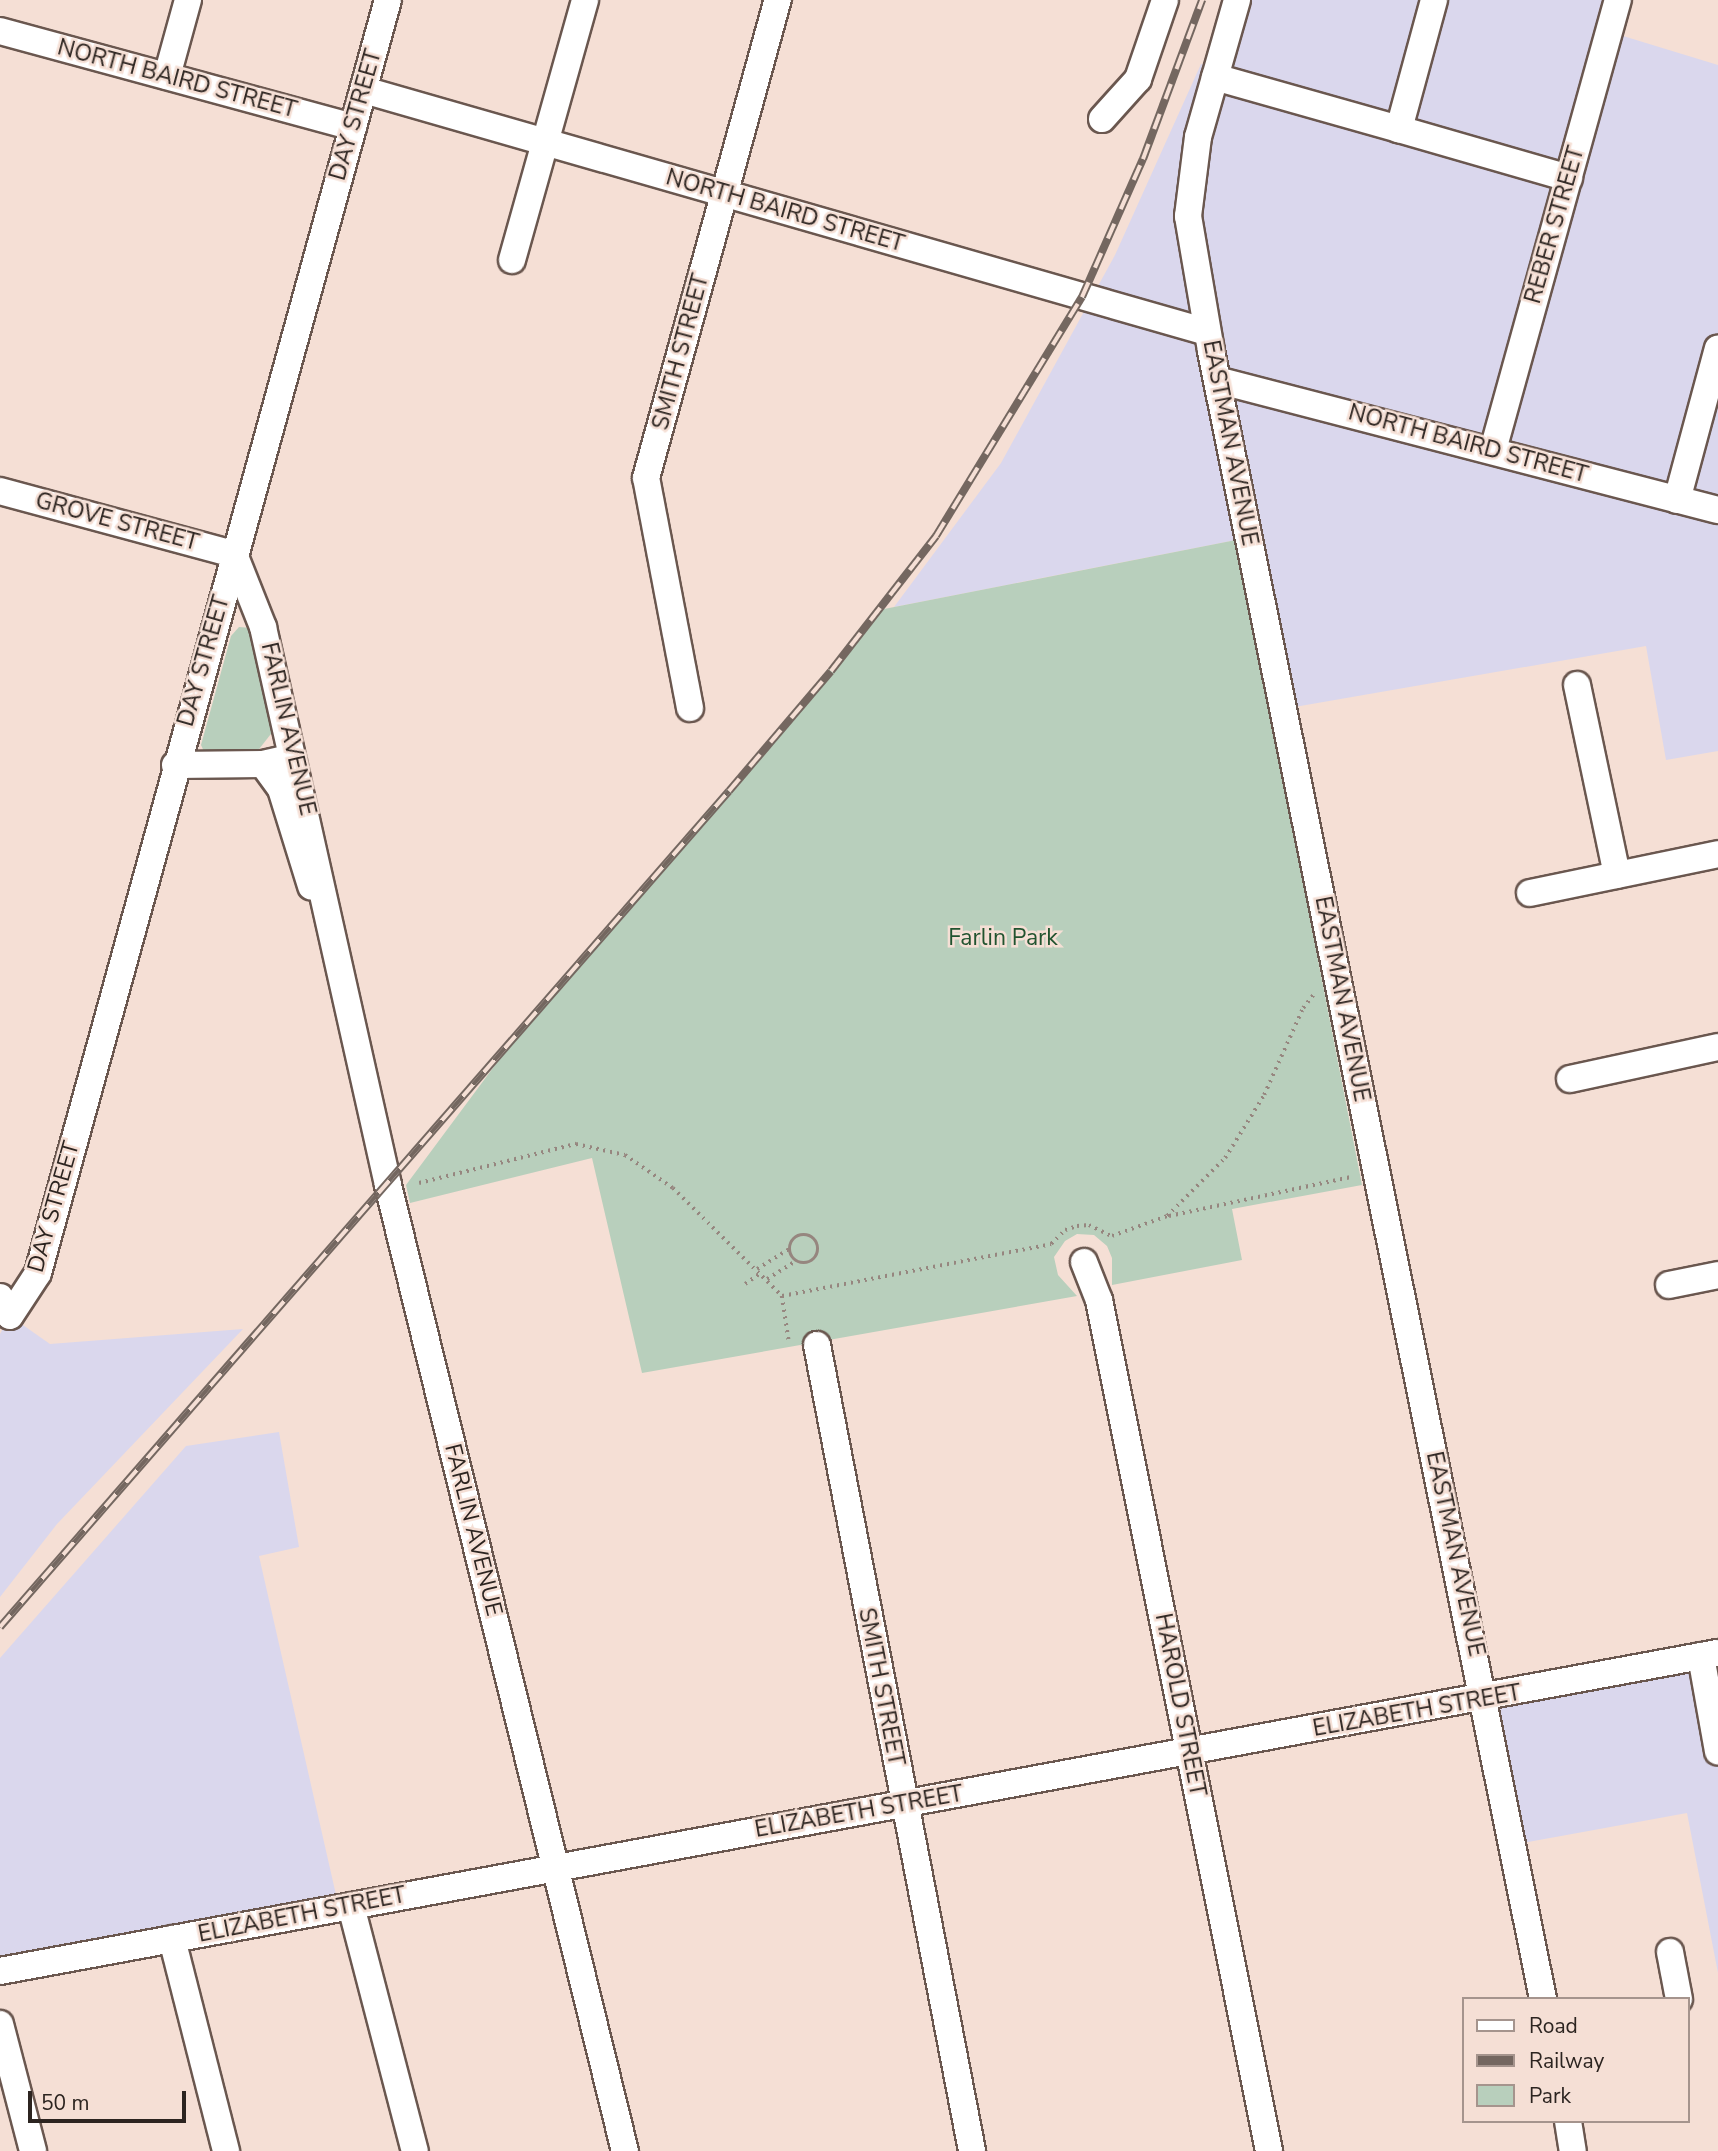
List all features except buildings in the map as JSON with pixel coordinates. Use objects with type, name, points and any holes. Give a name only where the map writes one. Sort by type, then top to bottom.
[{"type":"street","points":[[167,76],[188,0]]},
{"type":"street","name":"DAY STREET","points":[[5,1307],[38,1273],[175,765],[388,0]]},
{"type":"street","points":[[512,260],[585,0]]},
{"type":"street","name":"SMITH STREET","points":[[690,708],[646,478],[778,0]]},
{"type":"street","points":[[1102,119],[1138,79],[1166,0]]},
{"type":"street","name":"EASTMAN AVENUE","points":[[1237,0],[1198,137],[1188,216],[1207,332],[1485,1699],[1543,1997]]},
{"type":"street","points":[[1399,129],[1434,0]]},
{"type":"street","name":"REBER STREET","points":[[1493,450],[1618,0]]},
{"type":"street","name":"NORTH BAIRD STREET","points":[[0,31],[353,127]]},
{"type":"street","points":[[1216,77],[1569,178]]},
{"type":"street","name":"NORTH BAIRD STREET","points":[[364,90],[1207,332]]},
{"type":"street","points":[[1677,500],[1718,348]]},
{"type":"street","name":"NORTH BAIRD STREET","points":[[1217,380],[1718,510]]},
{"type":"street","name":"GROVE STREET","points":[[0,491],[234,554]]},
{"type":"street","name":"FARLIN AVENUE","points":[[234,554],[263,627],[295,757],[320,867],[323,909],[625,2151]]},
{"type":"street","points":[[1577,685],[1617,875]]},
{"type":"street","points":[[175,765],[264,765],[295,757]]},
{"type":"street","name":"FARLIN AVENUE","points":[[264,765],[281,789],[303,872],[323,909]]},
{"type":"street","points":[[1530,893],[1718,854]]},
{"type":"street","points":[[1570,1079],[1718,1047]]},
{"type":"street","name":"HAROLD STREET","points":[[1084,1262],[1099,1300],[1269,2151]]},
{"type":"street","points":[[1669,1285],[1718,1275]]},
{"type":"street","name":"SMITH STREET","points":[[817,1345],[903,1804],[972,2151]]},
{"type":"street","points":[[1709,1654],[1718,1751]]},
{"type":"street","name":"ELIZABETH STREET","points":[[0,1971],[555,1867],[1485,1699],[1709,1654]]},
{"type":"street","points":[[351,1906],[415,2151]]},
{"type":"street","points":[[172,1939],[226,2151]]},
{"type":"street","points":[[1670,1952],[1679,1997]]},
{"type":"street","points":[[0,2024],[33,2151]]},
{"type":"street","points":[[1567,2123],[1573,2151]]},
{"type":"path","points":[[1167,1216],[1226,1158],[1264,1096],[1303,1008],[1314,994]]},
{"type":"path","points":[[419,1183],[576,1144],[609,1149],[648,1168],[673,1188],[767,1279],[782,1296],[789,1342]]},
{"type":"path","points":[[782,1296],[1051,1244],[1065,1230],[1077,1226],[1089,1225],[1112,1236],[1167,1216],[1351,1177]]},
{"type":"path","points":[[757,1269],[789,1249],[799,1235],[816,1241],[814,1259],[796,1261],[767,1279]]},
{"type":"path","points":[[789,1249],[796,1261]]},
{"type":"path","points":[[745,1284],[761,1273]]},
{"type":"shaded area","points":[[1237,0],[1618,0],[1610,32],[1718,65],[1718,751],[1666,760],[1646,646],[1283,709],[1236,540],[894,607],[1001,463],[1115,255],[1201,64],[1218,67]]},
{"type":"shaded area","points":[[10,1316],[50,1344],[243,1329],[57,1524],[0,1597],[0,1334]]},
{"type":"shaded area","points":[[279,1432],[299,1547],[259,1556],[339,1908],[0,1971],[0,1658],[186,1446]]},
{"type":"shaded area","points":[[1718,1653],[1718,1973],[1687,1813],[1512,1845],[1485,1699]]},
{"type":"green space","name":"Farlin Park","points":[[1236,540],[1362,1185],[1232,1209],[1242,1260],[1112,1285],[1112,1258],[1107,1246],[1094,1235],[1077,1234],[1065,1241],[1054,1257],[1058,1275],[1077,1296],[642,1373],[592,1158],[410,1203],[406,1185],[513,1041],[879,610]]},
{"type":"green space","points":[[239,627],[251,628],[274,730],[256,753],[206,756],[201,745],[231,636]]},
{"type":"railway","points":[[0,1627],[729,791],[831,671],[936,536],[1082,297],[1143,159],[1202,0]]}]
